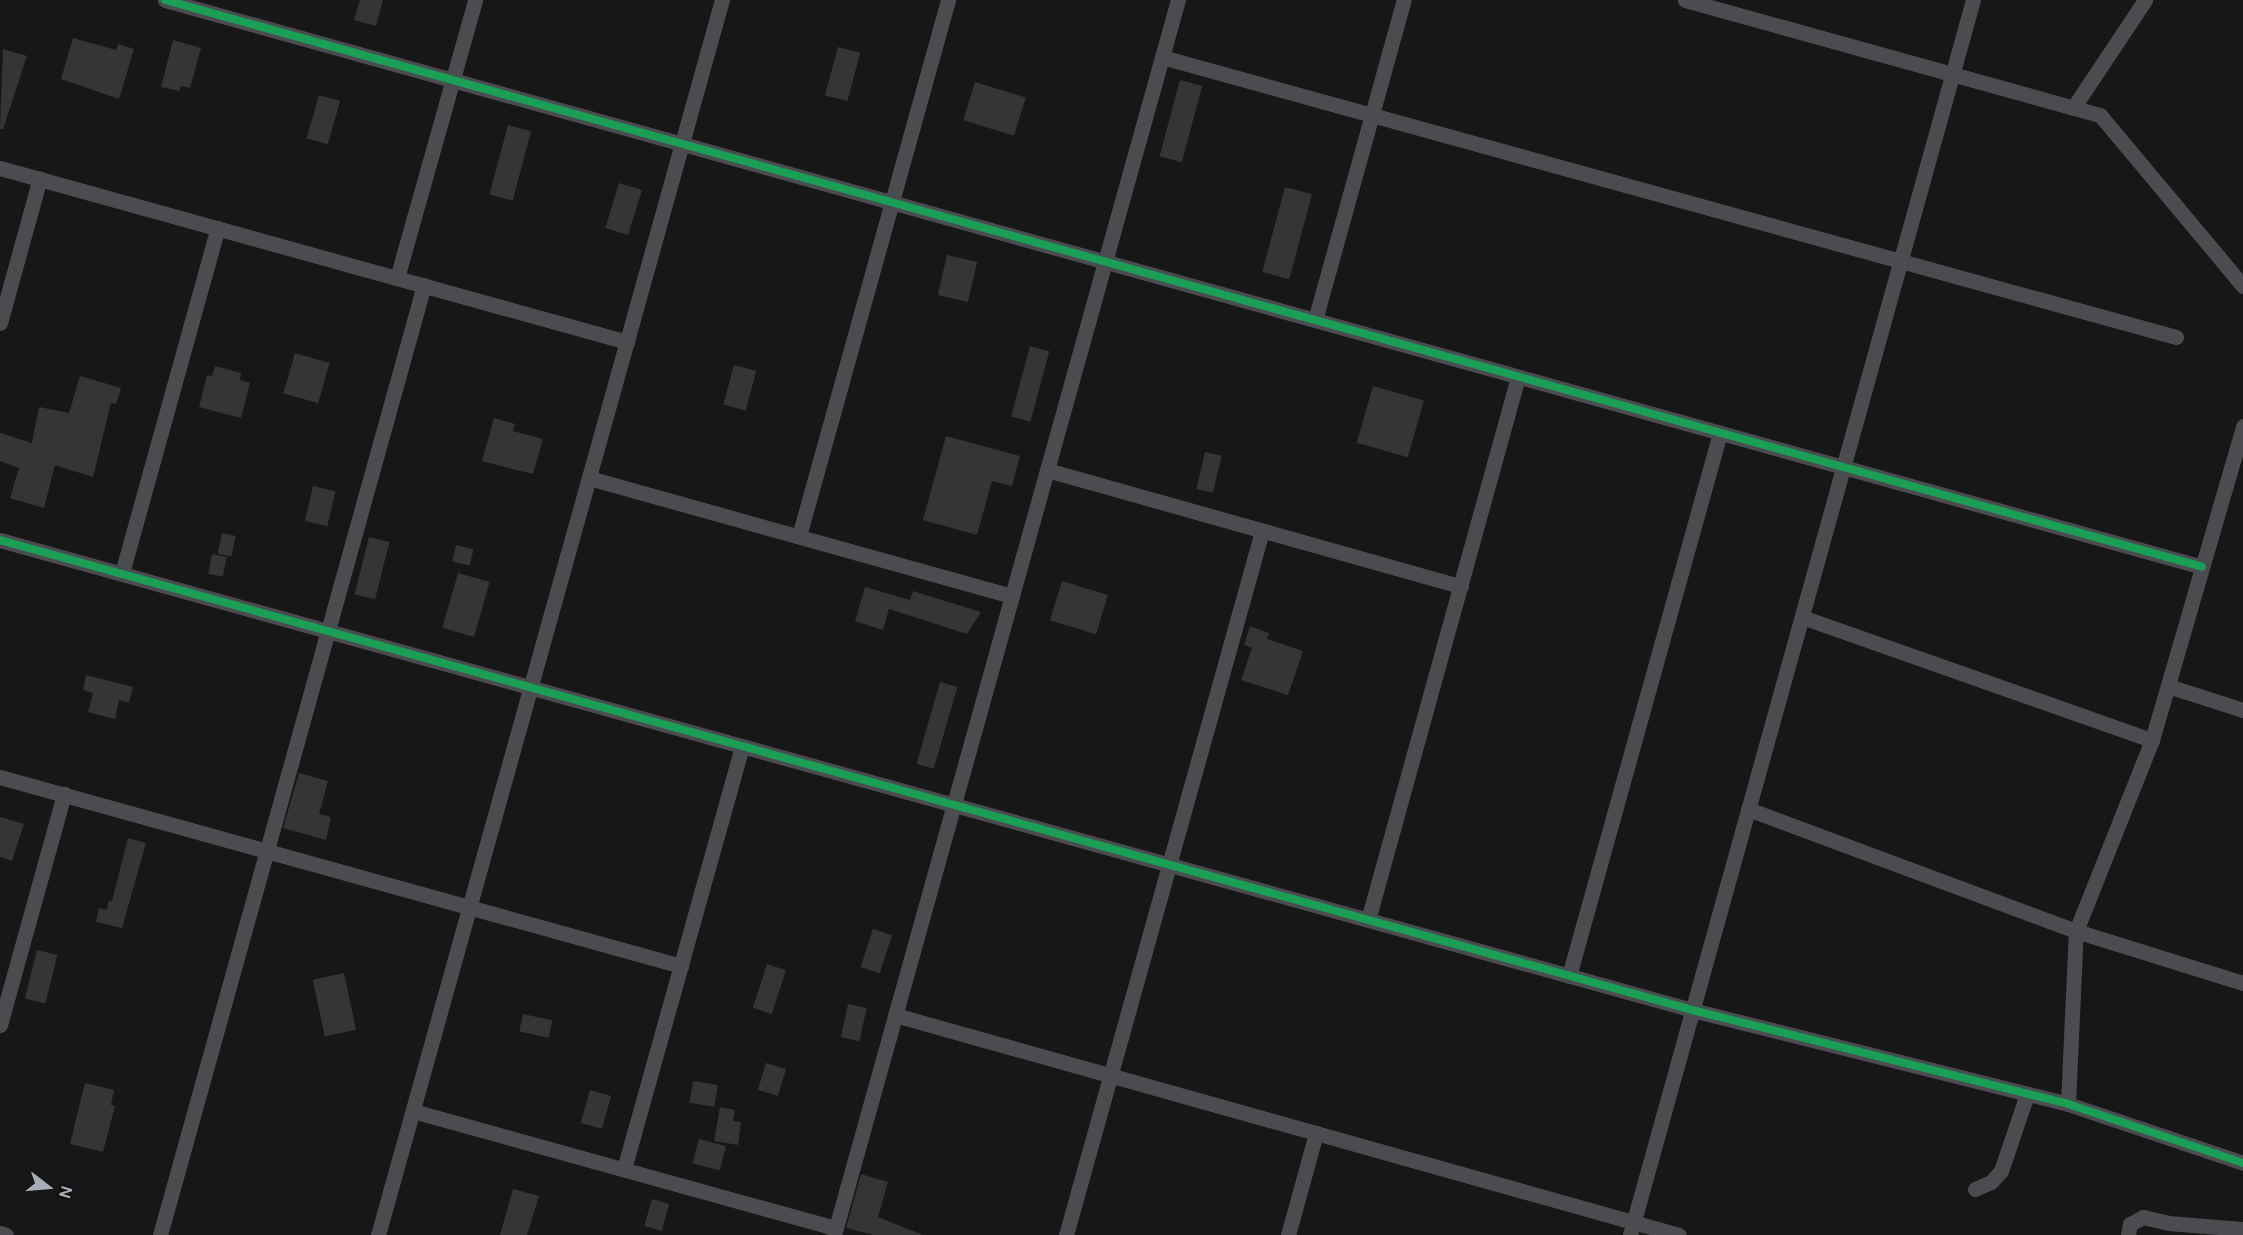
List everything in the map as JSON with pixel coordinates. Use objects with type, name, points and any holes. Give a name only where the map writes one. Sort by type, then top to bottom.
[{"type":"street","points":[[165,0],[2202,567]]},
{"type":"street","points":[[397,278],[475,0]]},
{"type":"street","points":[[378,1235],[722,0]]},
{"type":"street","points":[[799,537],[948,0]]},
{"type":"street","points":[[413,1111],[624,1169],[835,1232],[1178,0]]},
{"type":"street","points":[[1315,320],[1404,0]]},
{"type":"street","points":[[1685,0],[2100,115],[2243,286]]},
{"type":"street","points":[[1632,1228],[1973,0]]},
{"type":"street","points":[[2073,108],[2145,0]]},
{"type":"street","points":[[1162,57],[2176,337]]},
{"type":"street","points":[[0,168],[627,342]]},
{"type":"street","points":[[0,323],[40,178]]},
{"type":"street","points":[[122,573],[218,228]]},
{"type":"street","points":[[160,1235],[424,285]]},
{"type":"street","points":[[1368,920],[1518,377]]},
{"type":"street","points":[[2068,1104],[2076,931],[2152,740],[2243,426]]},
{"type":"street","points":[[1569,976],[1720,433]]},
{"type":"street","points":[[1047,470],[1461,586]]},
{"type":"street","points":[[589,478],[1012,596]]},
{"type":"street","points":[[1066,1235],[1262,531]]},
{"type":"street","points":[[0,540],[1692,1010],[2068,1104],[2243,1163]]},
{"type":"street","points":[[1802,617],[2152,740]]},
{"type":"street","points":[[2168,686],[2243,710]]},
{"type":"street","points":[[624,1169],[742,746]]},
{"type":"street","points":[[0,777],[681,966]]},
{"type":"street","points":[[0,1025],[64,794]]},
{"type":"street","points":[[1748,809],[2076,931],[2243,983]]},
{"type":"street","points":[[895,1016],[1316,1133],[1632,1228],[1679,1235]]},
{"type":"street","points":[[1975,1190],[1990,1182],[2001,1171],[2027,1094]]},
{"type":"street","points":[[1288,1235],[1316,1133]]},
{"type":"street","points":[[2128,1235],[2130,1224],[2143,1217],[2243,1229]]},
{"type":"street","points":[[0,1233],[6,1235]]},
{"type":"building","points":[[360,0],[383,0],[376,26],[354,20]]},
{"type":"building","points":[[73,38],[116,50],[118,44],[134,49],[119,99],[61,79]]},
{"type":"building","points":[[173,40],[201,48],[190,88],[181,86],[179,91],[161,87]]},
{"type":"building","points":[[838,47],[860,53],[847,101],[825,95]]},
{"type":"building","points":[[3,49],[27,56],[3,129],[0,129]]},
{"type":"building","points":[[1180,80],[1202,86],[1182,162],[1160,156]]},
{"type":"building","points":[[975,82],[1026,97],[1014,136],[963,120]]},
{"type":"building","points":[[319,95],[340,101],[328,144],[307,138]]},
{"type":"building","points":[[508,125],[531,131],[513,201],[489,195]]},
{"type":"building","points":[[619,183],[642,190],[628,235],[605,228]]},
{"type":"building","points":[[1285,187],[1312,194],[1289,279],[1262,272]]},
{"type":"building","points":[[947,255],[977,262],[968,302],[938,295]]},
{"type":"building","points":[[1030,346],[1049,351],[1030,422],[1011,417]]},
{"type":"building","points":[[295,353],[330,363],[318,403],[283,393]]},
{"type":"building","points":[[734,365],[756,371],[746,411],[723,405]]},
{"type":"building","points":[[215,366],[241,373],[240,380],[250,383],[241,418],[199,407],[207,375],[212,376]]},
{"type":"building","points":[[80,376],[121,388],[116,404],[111,403],[93,477],[55,465],[44,508],[10,498],[19,468],[0,461],[0,433],[32,443],[39,407],[69,413]]},
{"type":"building","points":[[1373,386],[1424,401],[1408,457],[1357,443]]},
{"type":"building","points":[[494,418],[515,424],[513,431],[543,439],[533,474],[482,461]]},
{"type":"building","points":[[946,436],[1020,456],[1012,486],[992,481],[977,535],[923,520]]},
{"type":"building","points":[[1205,452],[1222,456],[1213,493],[1196,489]]},
{"type":"building","points":[[313,486],[335,491],[327,526],[305,521]]},
{"type":"building","points":[[222,533],[236,536],[231,556],[218,554]]},
{"type":"building","points":[[369,537],[389,542],[375,599],[355,594]]},
{"type":"building","points":[[456,545],[474,549],[470,566],[452,562]]},
{"type":"building","points":[[212,554],[227,557],[223,576],[208,574]]},
{"type":"building","points":[[458,573],[490,582],[474,637],[442,628]]},
{"type":"building","points":[[1062,581],[1108,595],[1096,634],[1050,620]]},
{"type":"building","points":[[865,587],[910,600],[913,591],[981,612],[967,634],[889,609],[883,630],[855,621]]},
{"type":"building","points":[[1250,626],[1269,633],[1267,639],[1303,651],[1288,695],[1241,680],[1252,648],[1244,645]]},
{"type":"building","points":[[86,675],[133,687],[129,703],[119,700],[115,719],[88,712],[93,693],[83,690]]},
{"type":"building","points":[[940,682],[957,687],[934,769],[917,764]]},
{"type":"building","points":[[299,773],[328,781],[319,814],[331,817],[326,840],[283,828]]},
{"type":"building","points":[[0,817],[24,824],[12,861],[0,857]]},
{"type":"building","points":[[128,838],[146,843],[122,928],[96,922],[99,908],[107,910],[109,900],[112,901]]},
{"type":"building","points":[[873,929],[892,935],[880,973],[861,967]]},
{"type":"building","points":[[37,950],[57,955],[45,1004],[25,999]]},
{"type":"building","points":[[767,964],[786,970],[772,1014],[753,1008]]},
{"type":"building","points":[[344,973],[356,1030],[325,1036],[313,980]]},
{"type":"building","points":[[848,1004],[867,1008],[860,1041],[841,1037]]},
{"type":"building","points":[[523,1014],[552,1020],[549,1038],[519,1032]]},
{"type":"building","points":[[766,1063],[786,1069],[778,1096],[758,1090]]},
{"type":"building","points":[[693,1081],[718,1085],[714,1107],[690,1103]]},
{"type":"building","points":[[85,1083],[114,1090],[111,1105],[115,1106],[103,1152],[70,1144]]},
{"type":"building","points":[[590,1090],[611,1096],[602,1129],[581,1123]]},
{"type":"building","points":[[720,1107],[735,1110],[733,1121],[741,1122],[738,1145],[714,1141]]},
{"type":"building","points":[[699,1139],[726,1146],[720,1170],[693,1163]]},
{"type":"building","points":[[861,1174],[888,1182],[878,1217],[923,1235],[873,1235],[846,1228]]},
{"type":"building","points":[[513,1189],[539,1196],[527,1235],[500,1235]]},
{"type":"building","points":[[652,1199],[669,1204],[662,1231],[644,1226]]},
{"type":"cycle path","points":[[165,0],[2202,567]]},
{"type":"cycle path","points":[[0,540],[1692,1010],[2068,1104],[2243,1163]]}]
